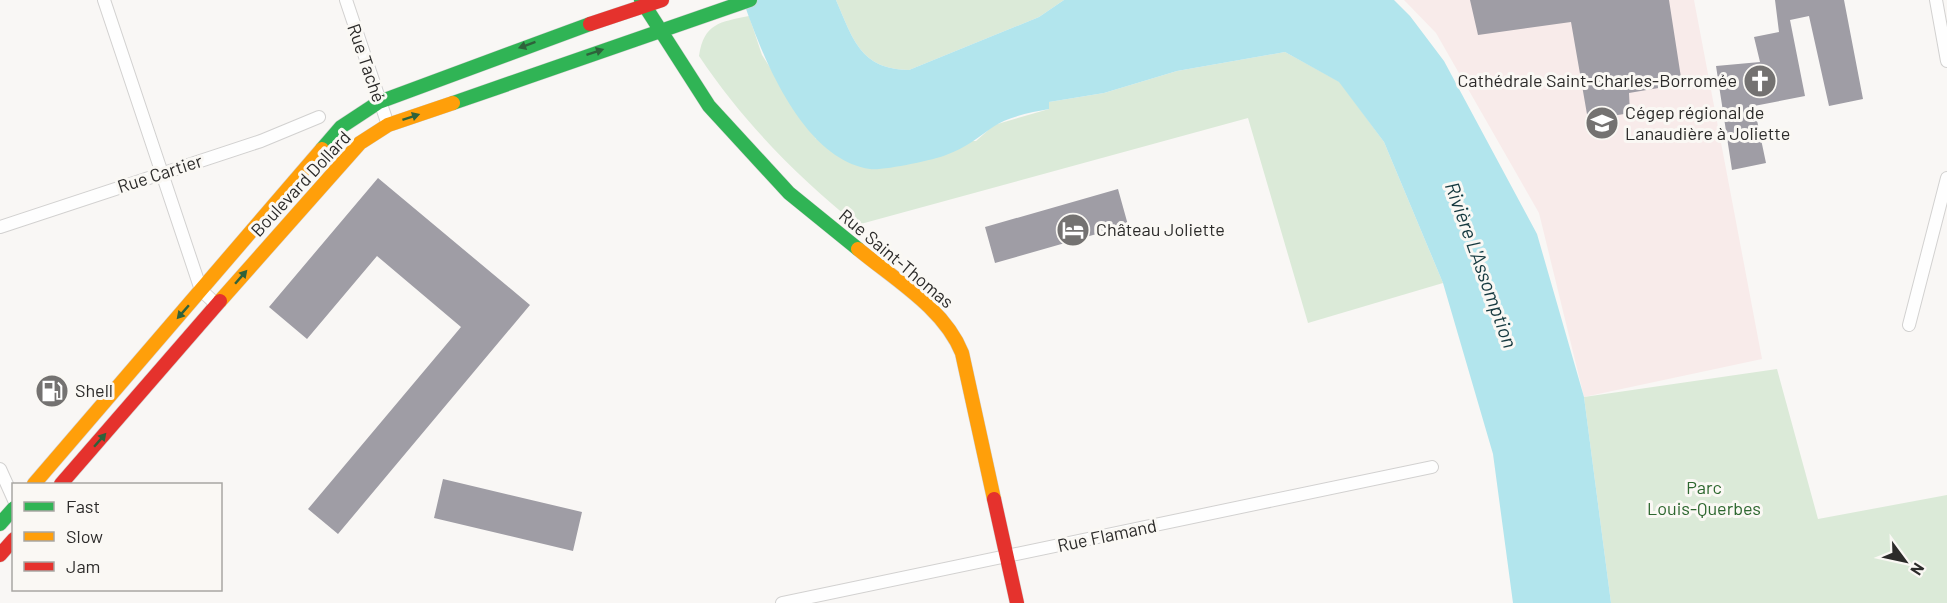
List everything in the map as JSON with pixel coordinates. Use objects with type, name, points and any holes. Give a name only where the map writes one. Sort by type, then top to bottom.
[{"type":"main road","name":"Boulevard Dollard","points":[[35,483],[341,127],[379,102],[642,3],[662,0]]},
{"type":"main road","name":"Boulevard Dollard","points":[[62,483],[328,175],[360,143],[388,125],[750,0]]},
{"type":"main road","name":"Rue Saint-Thomas","points":[[642,3],[709,106],[789,193],[932,310],[954,333],[962,352],[1017,603]]},
{"type":"main road","points":[[0,524],[12,510]]},
{"type":"main road","points":[[0,555],[12,541]]},
{"type":"street","points":[[104,0],[201,290],[217,305]]},
{"type":"street","name":"Rue Taché","points":[[346,0],[388,125]]},
{"type":"street","points":[[1936,0],[1947,61]]},
{"type":"street","name":"Rue Cartier","points":[[0,227],[261,141],[319,117]]},
{"type":"street","points":[[1909,325],[1947,178]]},
{"type":"street","name":"Rue Flamand","points":[[782,603],[1007,558],[1431,467]]},
{"type":"street","points":[[0,469],[12,496]]},
{"type":"shaded area","name":"Cégep régional de Lanaudière à Joliette","points":[[1404,0],[1694,0],[1762,359],[1584,397],[1539,213],[1436,33]]},
{"type":"green space","points":[[836,0],[1064,0],[1039,17],[909,70],[892,68],[869,58],[854,39]]},
{"type":"green space","points":[[749,16],[762,55],[816,139],[976,141],[994,125],[1049,109],[1049,102],[1104,93],[1177,71],[1285,52],[1340,82],[1384,142],[1443,283],[1308,323],[1248,118],[857,225],[792,167],[752,125],[699,56],[701,45],[709,30],[730,20]]},
{"type":"green space","name":"Parc Louis-Querbes","points":[[1777,369],[1818,519],[1947,495],[1947,603],[1611,603],[1584,397]]},
{"type":"water","name":"Rivière L'Assomption","points":[[743,0],[836,0],[854,39],[869,58],[892,68],[909,70],[1039,17],[1064,0],[1394,0],[1410,16],[1444,61],[1537,234],[1584,397],[1611,603],[1513,603],[1493,454],[1443,283],[1384,142],[1339,82],[1285,52],[1177,71],[1104,93],[1049,102],[1049,109],[1005,120],[966,146],[940,157],[896,167],[870,169],[846,161],[824,146],[805,126],[788,102],[761,49]]},
{"type":"building","points":[[1470,0],[1669,0],[1682,84],[1629,93],[1630,113],[1588,120],[1571,22],[1478,35]]},
{"type":"building","name":"Cathédrale Saint-Charles-Borromée","points":[[1775,0],[1844,0],[1863,99],[1829,106],[1809,16],[1790,20],[1805,96],[1754,106],[1766,163],[1732,170],[1716,66],[1760,62],[1754,37],[1779,32]]},
{"type":"building","points":[[378,178],[530,305],[338,534],[308,509],[461,327],[377,256],[307,339],[269,307]]},
{"type":"building","points":[[1118,189],[1128,225],[995,263],[985,227]]},
{"type":"building","points":[[443,479],[582,512],[573,551],[434,518]]},
{"type":"traffic: fast","points":[[641,0],[709,106],[789,193],[858,249]]},
{"type":"traffic: fast","points":[[453,103],[750,0]]},
{"type":"traffic: fast","points":[[322,149],[341,127],[379,102],[590,24]]},
{"type":"traffic: fast","points":[[0,524],[12,510]]},
{"type":"traffic: slow","points":[[220,301],[360,143],[388,125],[453,103]]},
{"type":"traffic: slow","points":[[35,483],[322,149]]},
{"type":"traffic: slow","points":[[858,249],[917,295],[931,308],[954,337],[962,353],[994,499]]},
{"type":"traffic: jam","points":[[590,24],[662,0]]},
{"type":"traffic: jam","points":[[62,483],[220,301]]},
{"type":"traffic: jam","points":[[994,499],[1017,603]]},
{"type":"traffic: jam","points":[[0,555],[12,541]]},
{"type":"place","name":"Cathédrale Saint-Charles-Borromée","points":[[1760,81]]},
{"type":"place","name":"Cégep régional de Lanaudière à Joliette","points":[[1602,123]]},
{"type":"place","name":"Château Joliette","points":[[1073,230]]},
{"type":"place","name":"Shell","points":[[52,391]]}]
